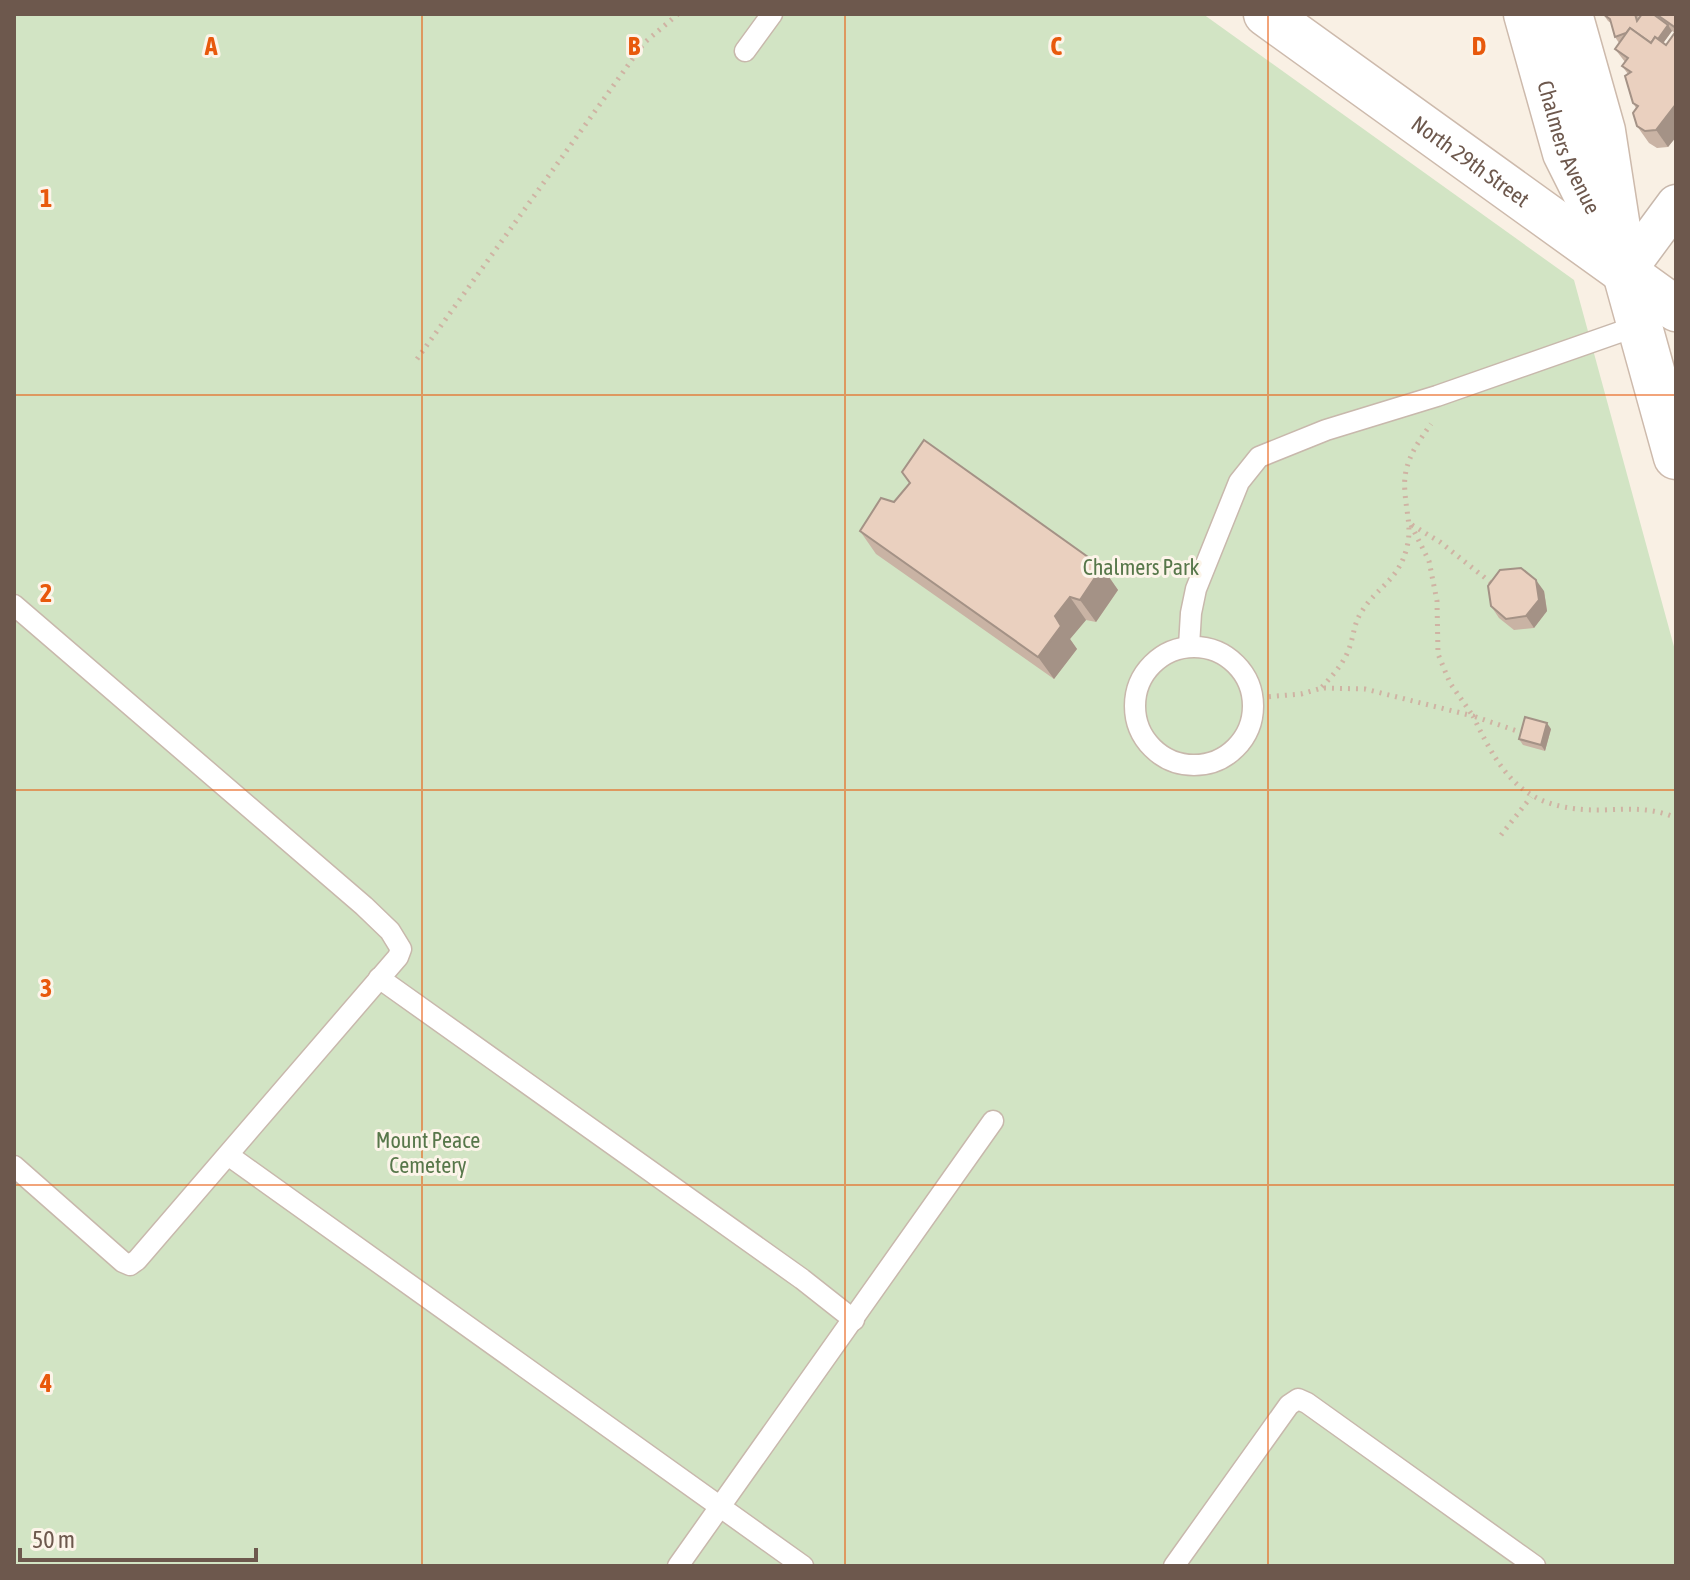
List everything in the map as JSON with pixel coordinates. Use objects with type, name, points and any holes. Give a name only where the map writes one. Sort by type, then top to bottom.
[{"type":"street","name":"North 29th Street","points":[[1266,14],[1625,273]]},
{"type":"street","name":"Chalmers Avenue","points":[[1526,14],[1565,153],[1625,273],[1658,317],[1676,457]]},
{"type":"street","name":"Chalmers Avenue","points":[[1570,14],[1603,131],[1625,273]]},
{"type":"street","points":[[1625,273],[1676,204]]},
{"type":"lane","points":[[745,51],[772,14]]},
{"type":"lane","points":[[1189,646],[1196,589],[1239,482],[1259,457],[1326,430],[1437,396],[1658,317]]},
{"type":"lane","points":[[14,605],[390,931],[401,949],[398,957],[130,1265],[14,1166]]},
{"type":"lane","points":[[1189,646],[1207,647],[1224,654],[1238,665],[1248,681],[1253,698],[1253,715],[1239,745],[1211,763],[1178,764],[1163,757],[1150,747],[1140,733],[1135,718],[1134,700],[1146,670],[1172,650],[1189,646]]},
{"type":"lane","points":[[379,978],[802,1279],[854,1320]]},
{"type":"lane","points":[[678,1566],[993,1121]]},
{"type":"lane","points":[[228,1155],[803,1566]]},
{"type":"lane","points":[[1174,1566],[1289,1405],[1298,1399],[1535,1566]]},
{"type":"path","points":[[417,359],[644,43],[678,14]]},
{"type":"path","points":[[1437,396],[1434,417],[1415,446],[1406,470],[1405,495],[1411,524],[1429,561],[1434,581],[1436,638],[1443,670],[1496,759],[1531,797],[1583,809],[1639,809],[1676,818]]},
{"type":"path","points":[[1411,524],[1440,542],[1502,590]]},
{"type":"path","points":[[1322,688],[1345,659],[1363,609],[1398,570],[1405,557],[1411,524]]},
{"type":"path","points":[[1253,698],[1293,695],[1322,688],[1379,691],[1523,733]]},
{"type":"path","points":[[1501,835],[1531,797]]},
{"type":"green space","points":[[14,14],[1203,14],[1574,280],[1676,654],[1674,1566],[14,1566]]},
{"type":"building","points":[[1603,14],[1635,14],[1637,21],[1642,14],[1653,14],[1668,25],[1651,43],[1630,28],[1615,37],[1610,19]]},
{"type":"building","points":[[1656,14],[1676,14],[1676,28]]},
{"type":"building","points":[[1630,28],[1651,43],[1655,37],[1666,45],[1676,31],[1676,104],[1656,130],[1645,131],[1637,126],[1633,113],[1638,106],[1633,103],[1625,76],[1631,72],[1622,66],[1628,58],[1615,49]]},
{"type":"building","points":[[924,440],[1102,567],[1080,600],[1070,597],[1055,616],[1061,626],[1038,657],[860,531],[881,498],[894,502],[910,483],[902,472]]},
{"type":"building","points":[[1521,568],[1536,580],[1539,600],[1526,616],[1506,619],[1491,606],[1488,586],[1500,570]]},
{"type":"building","points":[[1525,717],[1547,723],[1541,745],[1519,739]]},
{"type":"park label","name":"Chalmers Park","points":[[1141,567]]},
{"type":"park label","name":"Mount Peace Cemetery","points":[[428,1152]]}]
